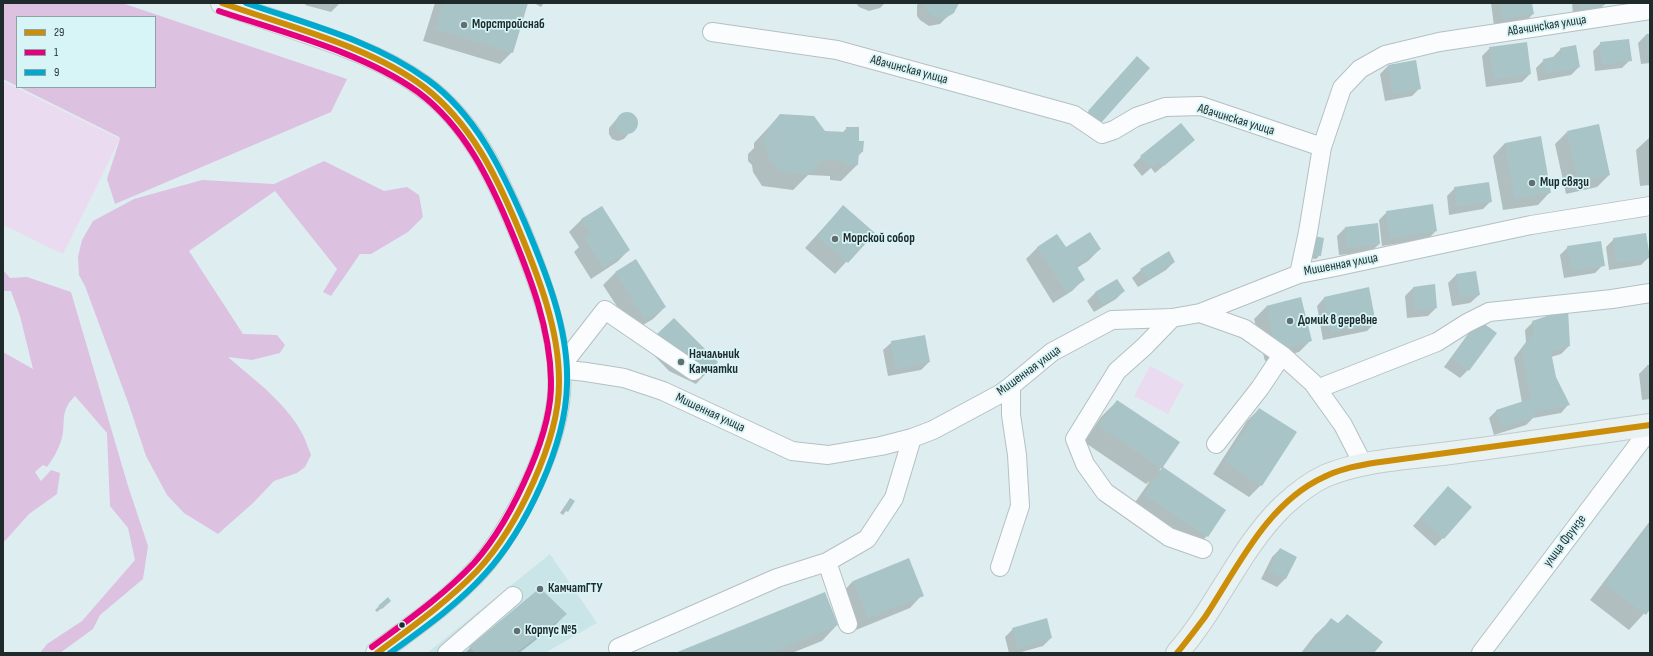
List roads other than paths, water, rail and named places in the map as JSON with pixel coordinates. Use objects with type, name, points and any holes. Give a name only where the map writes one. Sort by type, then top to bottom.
[{"type":"main road","points":[[222,3],[367,55],[414,80],[448,108],[482,151],[498,181],[512,211],[535,270],[546,304],[559,369],[558,401],[553,427],[538,471],[521,507],[483,564],[466,582],[439,606],[377,653]]},
{"type":"main road","points":[[1177,653],[1204,619],[1254,541],[1283,506],[1296,495],[1323,477],[1363,464],[1650,425]]},
{"type":"street","name":"Авачинская улица","points":[[712,32],[837,50],[1074,115],[1102,134],[1114,130],[1136,117],[1165,107],[1201,106],[1322,147],[1342,88],[1360,69],[1385,55],[1439,42],[1650,10]]},
{"type":"street","points":[[1299,274],[1308,232],[1322,147]]},
{"type":"street","name":"Мишенная улица","points":[[559,369],[624,378],[663,391],[792,451],[828,455],[881,446],[912,438],[933,430],[1011,386],[1052,352],[1112,320],[1172,318],[1200,313],[1299,274],[1530,225],[1650,206]]},
{"type":"street","points":[[1317,388],[1438,342],[1467,322],[1489,312],[1612,299],[1650,293]]},
{"type":"street","points":[[559,369],[606,310],[694,371]]},
{"type":"street","points":[[1200,313],[1245,329],[1282,355],[1313,383],[1343,425],[1363,464]]},
{"type":"street","points":[[1172,318],[1146,346],[1117,371],[1075,439],[1085,464],[1105,492],[1169,537],[1203,549]]},
{"type":"street","points":[[1216,444],[1260,388],[1282,355]]},
{"type":"street","points":[[1000,567],[1020,506],[1017,455],[1011,415],[1011,386]]},
{"type":"street","name":"улица Фрунзе","points":[[1481,653],[1650,429]]},
{"type":"street","points":[[618,648],[777,578],[827,562],[867,539],[894,498],[912,438]]},
{"type":"street","points":[[827,562],[848,624]]},
{"type":"street","points":[[447,653],[512,596]]},
{"type":"place","name":"Морстройснаб","points":[[464,25]]},
{"type":"place","name":"Мир связи","points":[[1532,183]]},
{"type":"place","name":"Морской собор","points":[[835,239]]},
{"type":"place","name":"Домик в деревне","points":[[1290,321]]},
{"type":"place","name":"Начальник Камчатки","points":[[681,362]]},
{"type":"place","name":"КамчатГТУ","points":[[540,589]]},
{"type":"place","name":"Корпус №5","points":[[517,631]]}]
